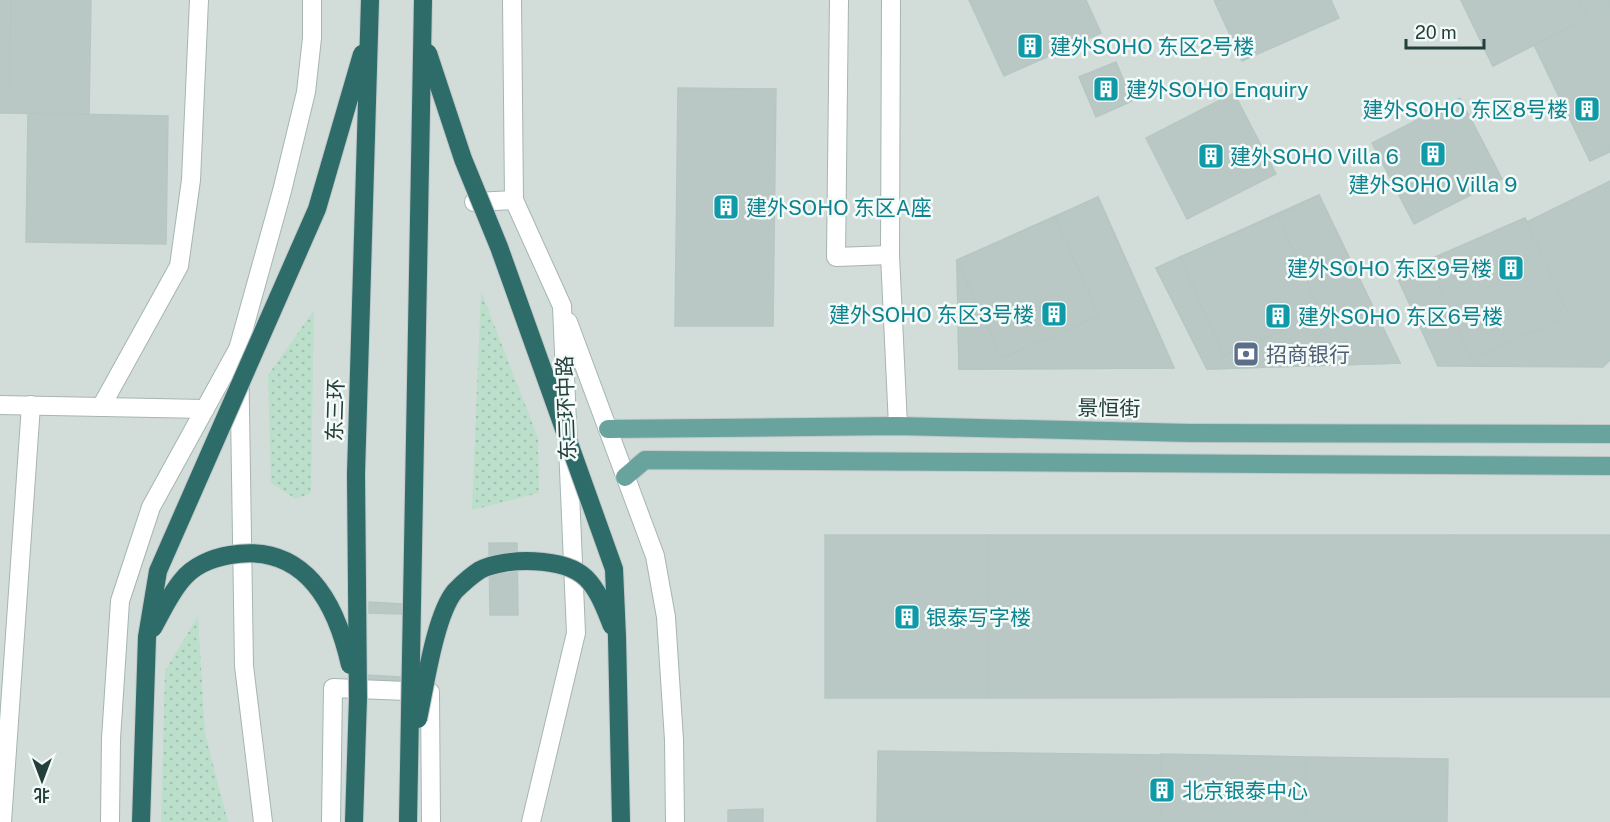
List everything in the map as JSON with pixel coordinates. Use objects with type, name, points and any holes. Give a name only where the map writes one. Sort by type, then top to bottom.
[{"type":"highway","name":"东三环","points":[[354,822],[358,699],[356,474],[370,0]]},
{"type":"highway","points":[[408,822],[423,0]]},
{"type":"highway","points":[[141,822],[147,637],[158,571],[317,209],[370,29]]},
{"type":"highway","points":[[423,38],[462,159],[499,248],[614,569],[621,822]]},
{"type":"highway","points":[[147,637],[182,579],[200,564],[221,556],[251,551],[273,554],[298,567],[315,584],[334,614],[346,646],[358,699]]},
{"type":"highway","points":[[410,756],[445,610],[454,592],[480,571],[511,561],[558,564],[584,576],[597,593],[617,637]]},
{"type":"main road","name":"景恒街","points":[[608,429],[898,426],[1201,433],[1610,434]]},
{"type":"main road","points":[[625,477],[645,460],[1610,466]]},
{"type":"street","points":[[101,407],[179,266],[191,180],[199,0]]},
{"type":"street","points":[[110,822],[111,739],[120,601],[151,507],[239,346],[282,191],[306,92],[312,38],[312,0]]},
{"type":"street","name":"东三环中路","points":[[512,0],[514,200],[562,306],[576,633],[531,822]]},
{"type":"street","points":[[839,0],[836,257],[890,255]]},
{"type":"street","points":[[891,0],[890,255],[898,426]]},
{"type":"street","points":[[474,202],[514,200]]},
{"type":"street","points":[[562,306],[655,556],[666,617],[674,740],[675,822]]},
{"type":"street","points":[[239,346],[244,666],[263,822]]},
{"type":"street","points":[[0,405],[205,409]]},
{"type":"street","points":[[2,822],[31,405]]},
{"type":"street","points":[[331,822],[333,688],[430,692],[433,819]]},
{"type":"shaded area","points":[[0,0],[1610,0],[1610,822],[0,822]]},
{"type":"green space","points":[[481,291],[538,438],[539,493],[472,510]]},
{"type":"green space","points":[[314,310],[311,493],[296,499],[271,483],[268,375]]},
{"type":"green space","points":[[198,616],[205,734],[228,822],[161,822],[165,671]]},
{"type":"building","points":[[0,0],[11,0],[10,84],[0,84]]},
{"type":"building","points":[[11,0],[91,0],[89,114],[0,113],[0,84],[10,84]]},
{"type":"building","name":"建外SOHO 东区2号楼","points":[[969,0],[1086,0],[1101,33],[1004,76]]},
{"type":"building","points":[[1214,0],[1331,0],[1339,18],[1242,61]]},
{"type":"building","name":"建外SOHO 东区8号楼","points":[[1461,0],[1610,0],[1610,152],[1590,161],[1534,45],[1493,66]]},
{"type":"building","points":[[1461,0],[1579,0],[1587,18],[1493,66]]},
{"type":"building","name":"建外SOHO Enquiry","points":[[1116,62],[1132,101],[1096,117],[1079,77]]},
{"type":"building","name":"建外SOHO 东区A座","points":[[678,88],[776,89],[773,326],[675,326]]},
{"type":"building","name":"建外SOHO Villa 6","points":[[1234,93],[1276,174],[1187,219],[1146,138]]},
{"type":"building","name":"建外SOHO Villa 9","points":[[1460,98],[1502,179],[1414,224],[1372,143]]},
{"type":"building","points":[[28,113],[168,116],[166,244],[26,242]]},
{"type":"building","name":"建外SOHO 东区9号楼","points":[[1610,181],[1610,360],[1603,367],[1438,366],[1396,275],[1525,218],[1527,222]]},
{"type":"building","name":"建外SOHO 东区6号楼","points":[[1319,195],[1400,363],[1207,369],[1156,268]]},
{"type":"building","points":[[1319,195],[1400,363],[1207,369],[1156,268],[1180,257],[1224,356],[1321,313],[1277,215]]},
{"type":"building","name":"建外SOHO 东区3号楼","points":[[1098,197],[1174,368],[959,369],[957,260]]},
{"type":"building","points":[[1098,197],[1174,368],[959,369],[957,260],[1002,358],[1099,316],[1055,217]]},
{"type":"building","points":[[1277,215],[1321,313],[1224,356],[1180,257]]},
{"type":"building","points":[[1055,217],[1099,316],[1002,358],[957,260]]},
{"type":"building","points":[[1525,218],[1569,316],[1471,359],[1428,260]]},
{"type":"building","name":"银泰写字楼","points":[[825,535],[989,535],[989,698],[825,698]]},
{"type":"building","points":[[989,535],[1454,535],[1454,697],[989,698]]},
{"type":"building","points":[[1454,535],[1610,535],[1610,697],[1454,697]]},
{"type":"building","points":[[489,543],[517,543],[518,615],[490,615]]},
{"type":"building","points":[[369,602],[403,604],[403,614],[369,613]]},
{"type":"building","points":[[366,675],[401,677],[400,688],[366,687]]},
{"type":"building","name":"北京银泰中心","points":[[878,751],[1448,759],[1447,822],[877,822]]},
{"type":"building","points":[[1161,754],[1305,757],[1305,822],[1160,822]]},
{"type":"building","points":[[763,809],[763,822],[728,822],[728,810]]},
{"type":"place","name":"建外SOHO 东区2号楼","points":[[1030,46]]},
{"type":"place","name":"建外SOHO Enquiry","points":[[1106,89]]},
{"type":"place","name":"建外SOHO 东区8号楼","points":[[1587,109]]},
{"type":"place","name":"建外SOHO Villa 9","points":[[1433,154]]},
{"type":"place","name":"建外SOHO Villa 6","points":[[1211,156]]},
{"type":"place","name":"建外SOHO 东区A座","points":[[726,207]]},
{"type":"place","name":"建外SOHO 东区9号楼","points":[[1511,268]]},
{"type":"place","name":"建外SOHO 东区3号楼","points":[[1054,314]]},
{"type":"place","name":"建外SOHO 东区6号楼","points":[[1278,316]]},
{"type":"place","name":"招商银行","points":[[1246,354]]},
{"type":"place","name":"银泰写字楼","points":[[907,617]]},
{"type":"place","name":"北京银泰中心","points":[[1162,790]]}]
